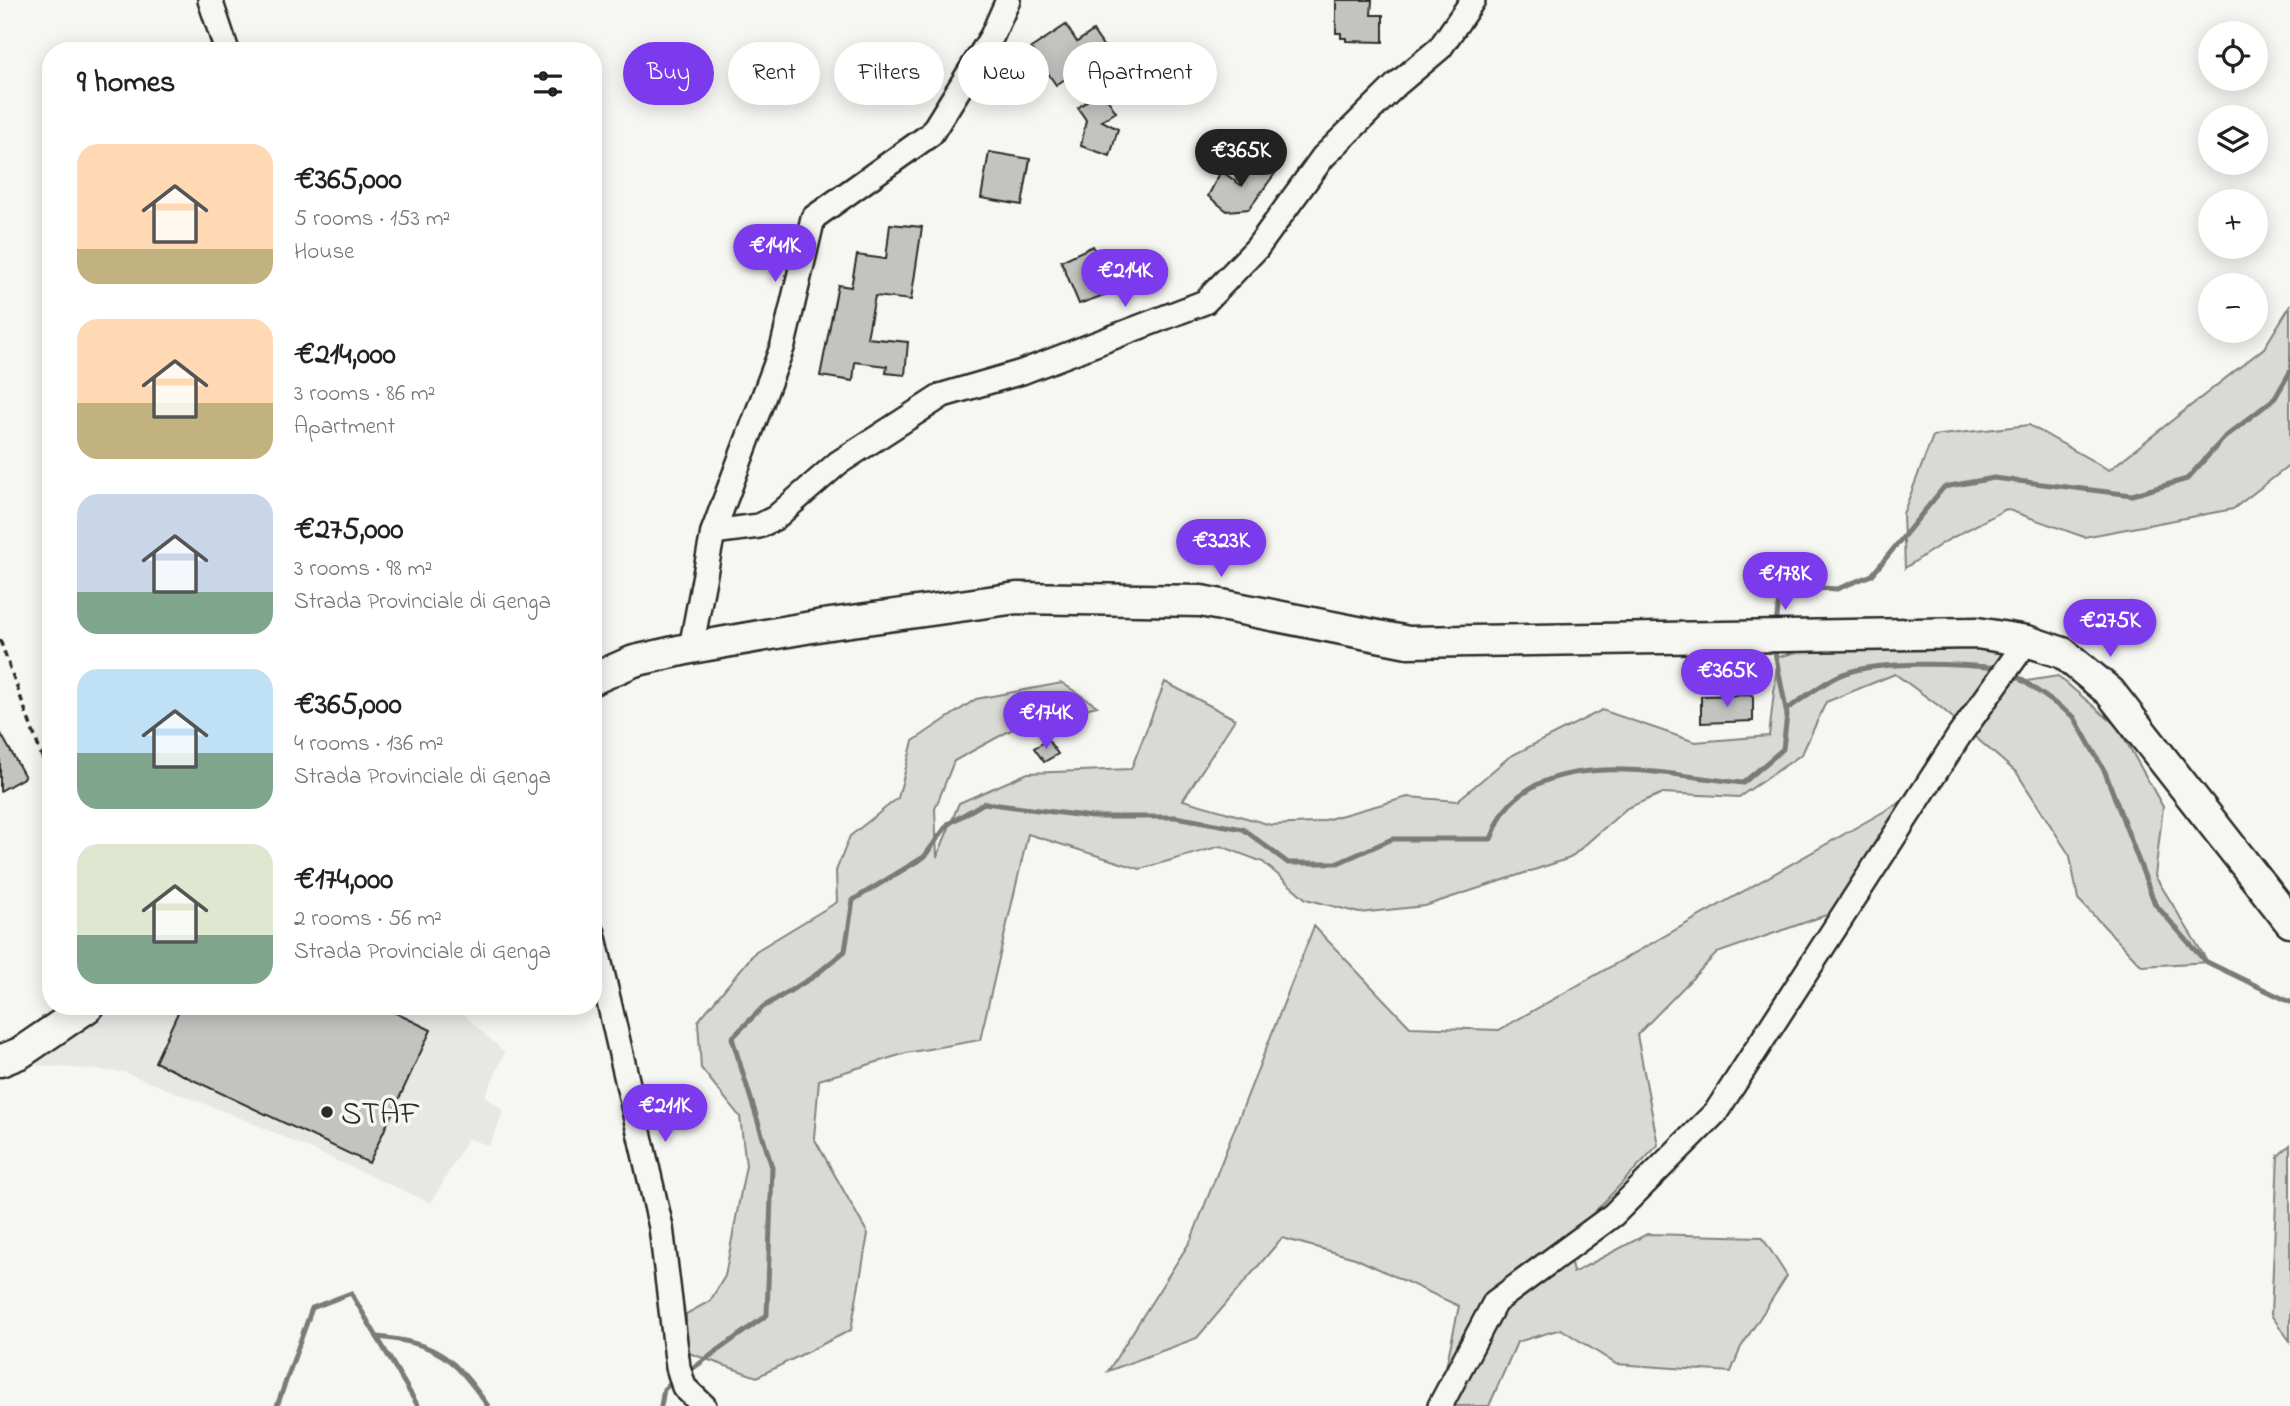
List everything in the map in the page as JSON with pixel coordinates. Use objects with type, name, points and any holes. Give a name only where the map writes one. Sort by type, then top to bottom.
[{"type":"main road","points":[[602,675],[634,661],[691,648],[823,625],[1017,598],[1201,601],[1408,642],[1977,633],[2012,660],[2063,653],[2110,692],[2290,922]]},
{"type":"main road","points":[[0,1060],[20,1053],[76,1015]]},
{"type":"street","points":[[210,0],[224,42]]},
{"type":"street","points":[[691,648],[700,588],[713,532],[783,345],[813,218],[931,134],[992,36],[1008,0]]},
{"type":"street","points":[[713,532],[759,526],[775,518],[838,463],[943,395],[1022,372],[1205,302],[1257,248],[1323,157],[1396,85],[1440,48],[1473,0]]},
{"type":"street","points":[[1440,1406],[1495,1302],[1613,1215],[1716,1112],[2012,660]]},
{"type":"street","points":[[602,972],[661,1227],[681,1377],[704,1406]]},
{"type":"path","points":[[0,640],[42,757]]},
{"type":"shaded area","points":[[2290,306],[2290,465],[2233,509],[2084,537],[2006,509],[1946,541],[1905,568],[1903,514],[1933,436],[2029,425],[2109,470],[2264,348]]},
{"type":"shaded area","points":[[1984,639],[2007,654],[2021,682],[2058,676],[2118,727],[2163,807],[2155,876],[2208,962],[2142,966],[2078,899],[2070,856],[2017,773],[1939,706],[1895,674],[1826,702],[1802,754],[1739,797],[1663,793],[1627,808],[1570,858],[1425,906],[1359,913],[1306,899],[1263,862],[1221,846],[1140,869],[1028,834],[980,1040],[906,1053],[819,1080],[814,1138],[868,1234],[851,1330],[757,1377],[686,1352],[686,1314],[710,1301],[725,1276],[746,1165],[740,1117],[701,1068],[698,1021],[756,951],[837,902],[836,871],[850,836],[898,798],[913,741],[976,699],[1062,683],[1097,706],[1020,725],[954,761],[935,809],[937,857],[959,803],[1028,773],[1131,769],[1165,682],[1235,719],[1183,800],[1271,825],[1314,823],[1408,797],[1457,801],[1509,757],[1602,710],[1695,742],[1769,736],[1778,657],[1840,641]]},
{"type":"shaded area","points":[[1913,795],[1838,911],[1717,953],[1637,1035],[1658,1145],[1567,1241],[1573,1273],[1647,1234],[1762,1237],[1787,1276],[1741,1347],[1731,1372],[1616,1364],[1561,1329],[1517,1342],[1489,1406],[1456,1406],[1442,1386],[1459,1306],[1355,1258],[1282,1238],[1197,1338],[1108,1371],[1191,1240],[1314,926],[1410,1027],[1499,1030]]},
{"type":"shaded area","points":[[101,1015],[464,1015],[505,1053],[485,1096],[504,1111],[489,1146],[468,1138],[431,1203],[243,1119],[124,1072],[32,1065]]},
{"type":"shaded area","points":[[2290,1145],[2290,1341],[2271,1315],[2278,1156]]},
{"type":"building","points":[[1336,0],[1372,0],[1371,15],[1383,15],[1383,42],[1346,41],[1346,38],[1341,38],[1341,33],[1336,33]]},
{"type":"building","points":[[1066,25],[1077,42],[1063,42],[1063,80],[1056,85],[1049,75],[1049,42],[1040,42]]},
{"type":"building","points":[[1093,31],[1100,42],[1077,42]]},
{"type":"building","points":[[1082,105],[1111,105],[1116,112],[1102,121],[1118,129],[1110,156],[1081,146],[1086,120],[1078,108]]},
{"type":"building","points":[[989,152],[1030,159],[1022,205],[981,198]]},
{"type":"building","points":[[1259,160],[1276,172],[1249,209],[1227,211],[1208,196],[1221,171],[1241,185]]},
{"type":"building","points":[[890,224],[922,227],[911,300],[875,296],[867,338],[908,342],[905,375],[886,373],[887,366],[855,362],[853,381],[820,376],[838,285],[851,287],[857,255],[886,259]]},
{"type":"building","points":[[1093,246],[1113,292],[1079,304],[1061,261]]},
{"type":"building","points":[[1753,695],[1753,721],[1701,723],[1701,696]]},
{"type":"building","points":[[0,732],[25,777],[0,791]]},
{"type":"building","points":[[1048,740],[1058,754],[1044,762],[1034,748]]},
{"type":"building","name":"STAF","points":[[177,1015],[400,1015],[431,1030],[369,1163],[155,1062]]},
{"type":"waterway","points":[[1776,626],[1779,599],[1791,586],[1837,589],[1872,575],[1944,487],[1994,478],[2132,495],[2187,479],[2224,438],[2275,398],[2290,372]]},
{"type":"waterway","points":[[685,1374],[767,1315],[772,1167],[732,1038],[763,1007],[813,977],[845,951],[853,900],[924,857],[948,824],[984,803],[1092,817],[1175,817],[1243,829],[1288,863],[1338,863],[1392,839],[1491,839],[1505,810],[1527,790],[1554,778],[1584,771],[1651,772],[1743,783],[1783,749],[1787,715],[1774,647]]},
{"type":"waterway","points":[[1786,710],[1836,677],[1870,667],[1939,664],[1999,668]]},
{"type":"waterway","points":[[2011,672],[2074,717],[2105,772],[2155,904],[2205,961],[2290,1002]]},
{"type":"waterway","points":[[277,1406],[312,1308],[351,1293],[418,1406]]},
{"type":"waterway","points":[[377,1337],[415,1344],[443,1356],[465,1376],[488,1406]]},
{"type":"waterway","points":[[661,1406],[664,1389],[677,1379]]},
{"type":"place","name":"STAF","points":[[327,1112]]}]
